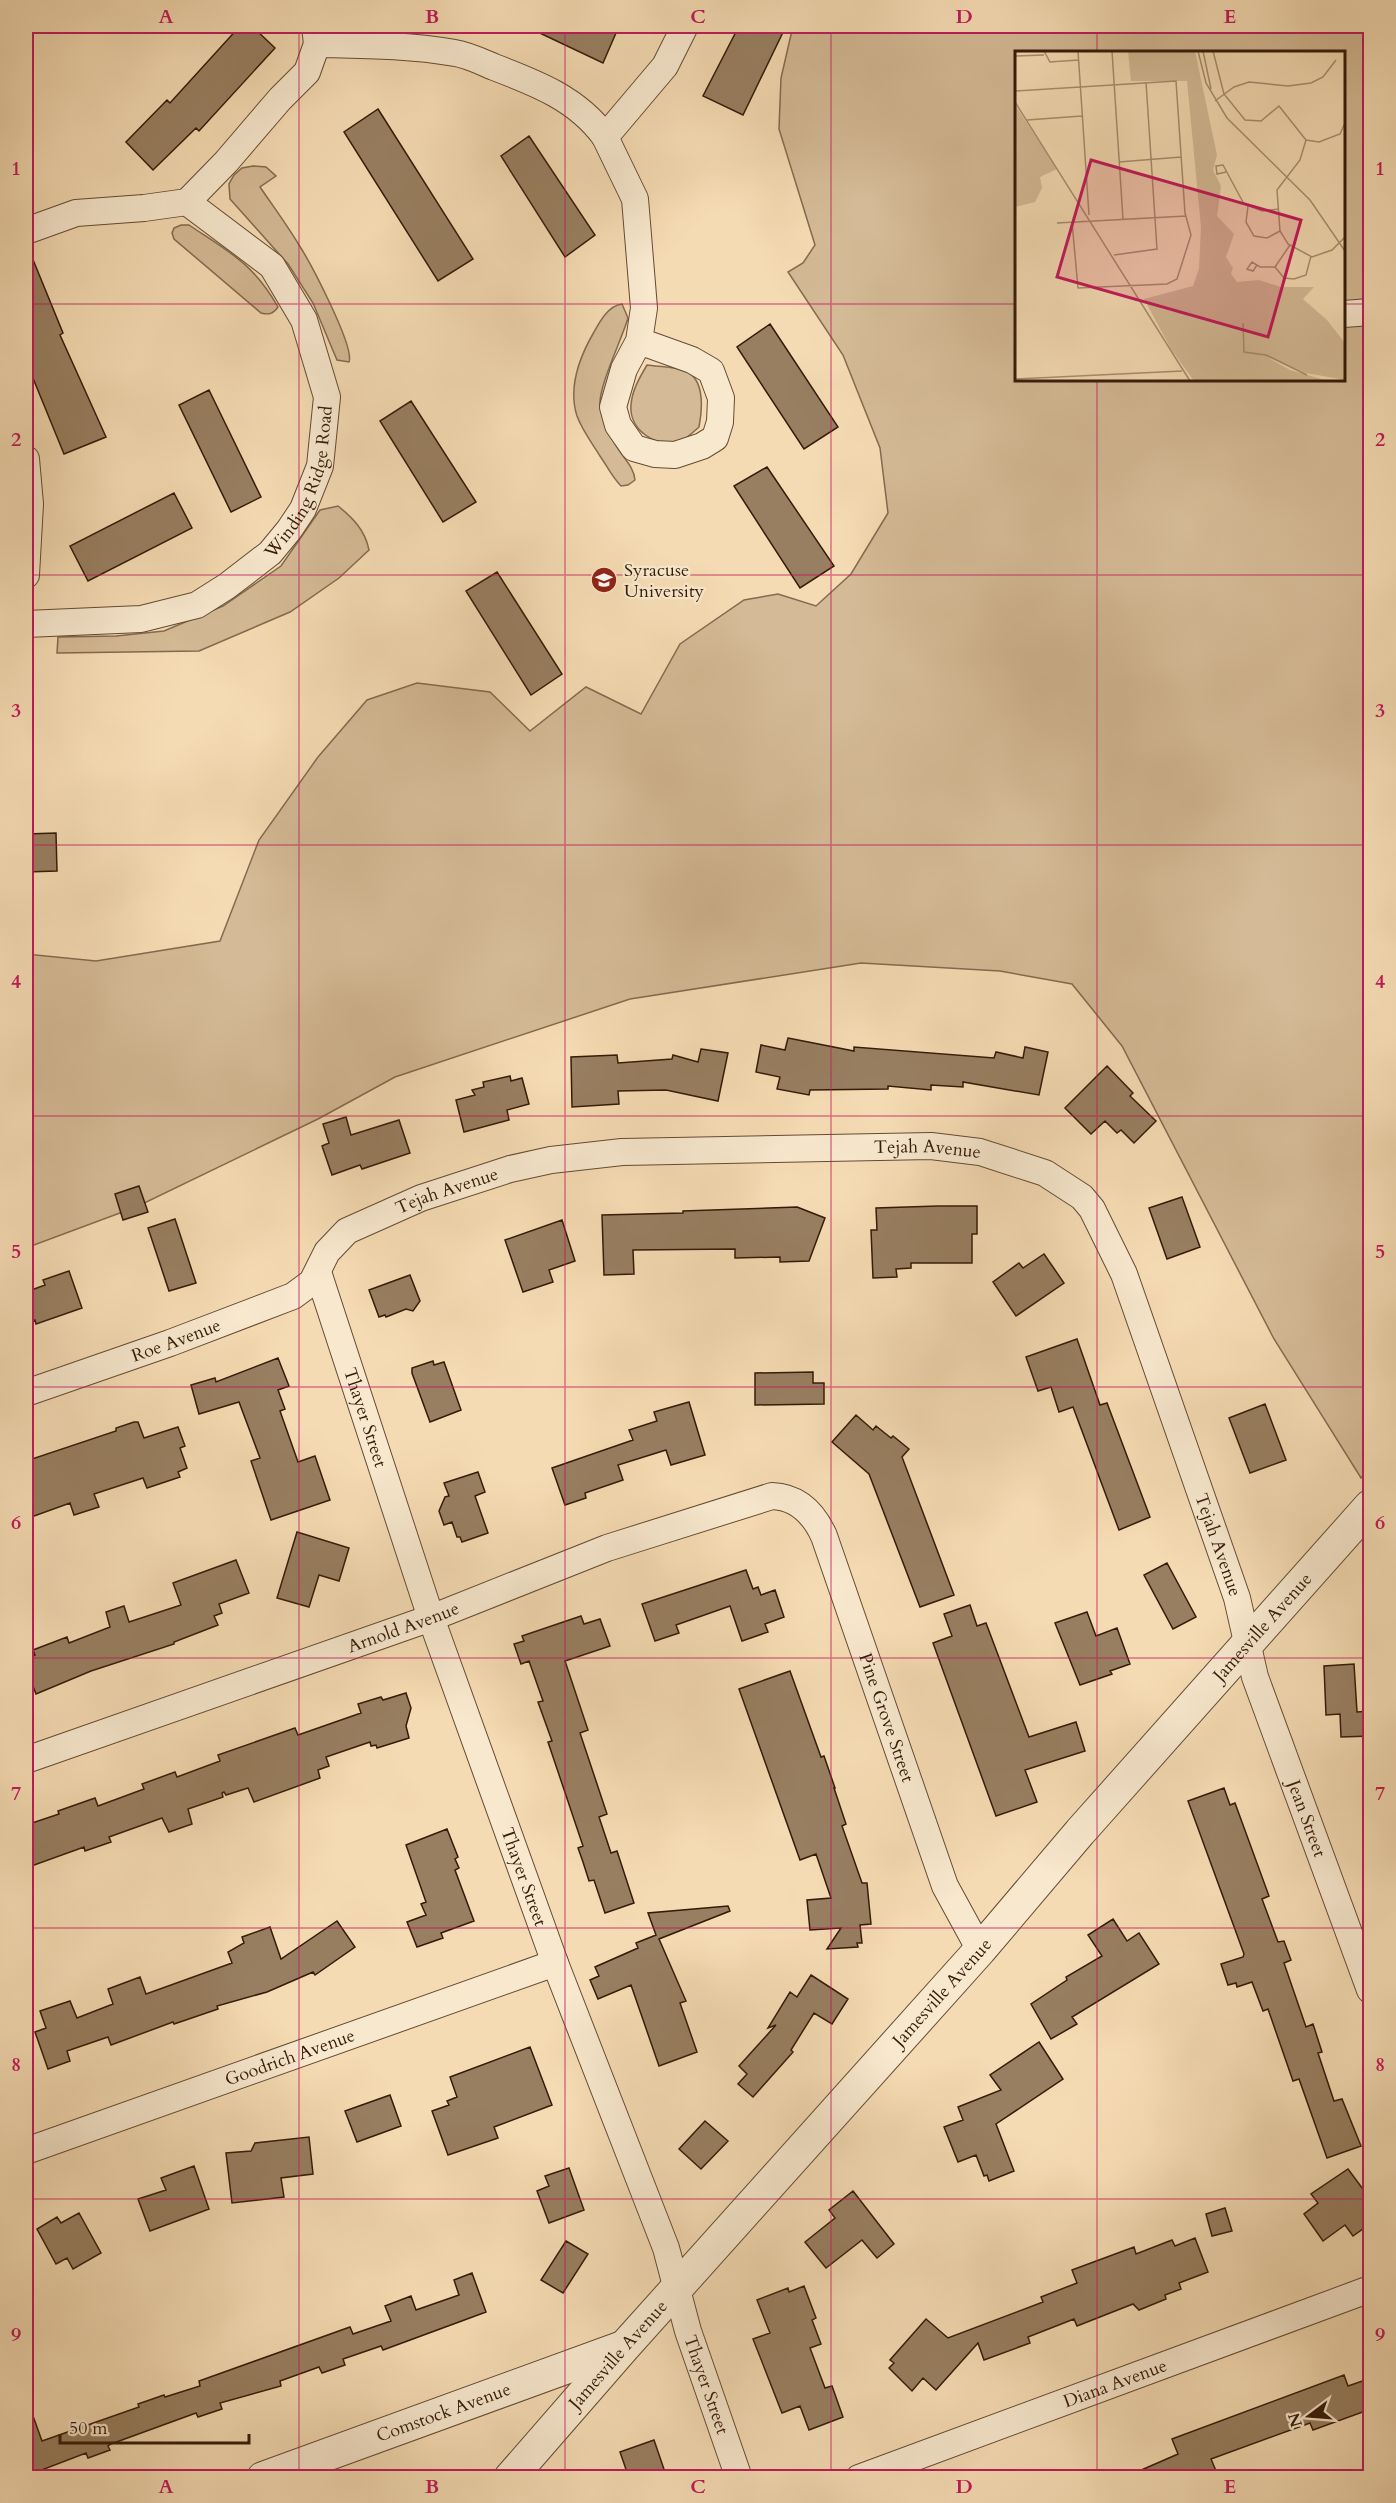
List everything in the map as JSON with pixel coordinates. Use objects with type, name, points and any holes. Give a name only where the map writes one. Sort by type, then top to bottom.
[{"type":"street","points":[[605,137],[665,66],[685,26]]},
{"type":"street","points":[[26,231],[76,213],[187,202],[307,72],[316,35],[457,53],[541,85],[575,106],[597,125],[635,199],[644,308],[639,341],[624,369],[613,407],[618,425],[634,448],[655,454],[675,455],[716,438],[722,398],[711,371],[692,360],[639,341]]},
{"type":"street","name":"Winding Ridge Road","points":[[26,624],[141,619],[197,605],[227,586],[270,553],[303,509],[320,466],[327,397],[304,320],[272,267],[187,202]]},
{"type":"street","points":[[1345,314],[1371,312]]},
{"type":"street","points":[[26,459],[30,504],[26,575]]},
{"type":"street","name":"Tejah Avenue","points":[[318,1272],[327,1252],[346,1231],[421,1198],[510,1169],[551,1160],[622,1152],[931,1146],[980,1152],[1045,1173],[1082,1197],[1092,1209],[1124,1274],[1237,1598],[1247,1646]]},
{"type":"street","name":"Roe Avenue","points":[[26,1393],[170,1343],[293,1296],[312,1282],[318,1272]]},
{"type":"street","name":"Thayer Street","points":[[318,1272],[431,1618],[555,1963],[666,2248],[688,2331],[739,2478]]},
{"type":"street","name":"Arnold Avenue","points":[[26,1760],[431,1618],[607,1548],[772,1496],[782,1496]]},
{"type":"street","name":"Pine Grove Street","points":[[782,1496],[797,1502],[816,1519],[825,1536],[945,1886],[980,1950]]},
{"type":"street","name":"Jamesville Avenue","points":[[510,2478],[1371,1506]]},
{"type":"street","name":"Jean Street","points":[[1247,1646],[1255,1677],[1371,1990]]},
{"type":"street","name":"Goodrich Avenue","points":[[26,2151],[555,1963]]},
{"type":"street","name":"Diana Avenue","points":[[859,2478],[1371,2289]]},
{"type":"street","name":"Comstock Avenue","points":[[263,2478],[624,2347]]},
{"type":"shaded area","points":[[793,26],[1370,26],[1370,1467],[1361,1478],[1274,1339],[1122,1046],[1072,984],[1000,971],[861,963],[630,999],[395,1077],[318,1119],[136,1207],[26,1248],[26,954],[96,961],[220,941],[259,840],[318,757],[367,700],[417,683],[490,692],[530,731],[586,687],[641,714],[680,644],[744,600],[778,594],[816,606],[851,574],[888,513],[880,448],[843,355],[788,272],[803,263],[815,245],[779,129],[781,78]]},
{"type":"shaded area","points":[[266,167],[276,176],[260,187],[305,254],[339,323],[349,353],[349,362],[337,360],[313,303],[288,264],[230,199],[229,184],[234,175],[242,168]]},
{"type":"shaded area","points":[[189,225],[239,260],[259,279],[278,307],[271,313],[261,313],[174,239],[172,233],[174,228]]},
{"type":"shaded area","points":[[622,304],[628,318],[606,375],[600,398],[600,406],[611,436],[634,475],[635,480],[628,485],[621,486],[582,426],[577,416],[574,394],[577,372],[589,341],[605,315],[617,305]]},
{"type":"shaded area","points":[[647,365],[685,371],[698,384],[701,398],[699,427],[683,440],[662,442],[653,439],[645,435],[634,422],[631,405],[633,394]]},
{"type":"shaded area","points":[[338,506],[358,525],[365,536],[369,550],[339,578],[290,612],[199,651],[57,653],[58,637],[116,636],[164,631],[223,606],[281,566],[320,510]]},
{"type":"building","points":[[240,26],[252,26],[275,48],[199,131],[196,128],[153,170],[126,142],[167,100],[170,103]]},
{"type":"building","points":[[525,26],[619,26],[603,63]]},
{"type":"building","points":[[739,26],[786,26],[743,115],[703,96]]},
{"type":"building","points":[[378,109],[473,259],[438,281],[344,132]]},
{"type":"building","points":[[529,136],[595,235],[565,257],[501,156]]},
{"type":"building","points":[[27,245],[63,333],[60,335],[106,437],[64,454],[26,361]]},
{"type":"building","points":[[770,324],[838,427],[804,449],[737,347]]},
{"type":"building","points":[[209,390],[261,497],[231,512],[179,405]]},
{"type":"building","points":[[411,401],[476,502],[443,522],[380,421]]},
{"type":"building","points":[[767,467],[834,566],[800,588],[734,486]]},
{"type":"building","points":[[174,493],[192,528],[88,581],[70,546]]},
{"type":"building","points":[[497,572],[562,674],[531,695],[466,591]]},
{"type":"building","points":[[56,833],[57,871],[26,872],[26,834]]},
{"type":"building","points":[[788,1038],[854,1051],[854,1047],[994,1058],[996,1052],[1023,1058],[1025,1047],[1048,1052],[1039,1095],[963,1082],[963,1087],[931,1085],[931,1090],[888,1086],[888,1089],[810,1090],[809,1095],[777,1089],[780,1077],[756,1072],[761,1045],[785,1050]]},
{"type":"building","points":[[701,1049],[728,1053],[718,1101],[666,1090],[618,1091],[619,1104],[572,1107],[571,1057],[617,1055],[618,1063],[672,1059],[673,1055],[698,1062]]},
{"type":"building","points":[[1107,1066],[1133,1093],[1130,1096],[1156,1121],[1134,1143],[1121,1130],[1117,1133],[1105,1121],[1091,1134],[1065,1108]]},
{"type":"building","points":[[510,1076],[511,1081],[522,1078],[529,1104],[507,1110],[509,1120],[464,1132],[456,1100],[475,1095],[472,1090],[484,1087],[483,1082]]},
{"type":"building","points":[[346,1117],[351,1135],[399,1120],[410,1153],[362,1169],[360,1165],[332,1175],[322,1146],[329,1143],[323,1124]]},
{"type":"building","points":[[139,1186],[148,1212],[123,1220],[115,1194]]},
{"type":"building","points":[[1182,1197],[1200,1247],[1167,1259],[1149,1208]]},
{"type":"building","points":[[977,1206],[977,1234],[972,1234],[972,1263],[911,1263],[911,1268],[896,1269],[897,1277],[873,1278],[871,1230],[877,1230],[876,1208]]},
{"type":"building","points":[[797,1207],[825,1218],[809,1261],[780,1262],[780,1257],[735,1258],[735,1249],[633,1250],[634,1274],[604,1275],[602,1215]]},
{"type":"building","points":[[175,1219],[196,1283],[169,1291],[148,1228]]},
{"type":"building","points":[[562,1220],[575,1261],[549,1270],[553,1282],[523,1292],[505,1240]]},
{"type":"building","points":[[1044,1254],[1064,1283],[1016,1316],[993,1282],[1019,1263],[1023,1268]]},
{"type":"building","points":[[69,1271],[82,1308],[36,1324],[35,1320],[26,1324],[26,1292],[45,1285],[43,1280]]},
{"type":"building","points":[[410,1275],[420,1301],[413,1311],[406,1309],[386,1317],[385,1315],[379,1317],[369,1290]]},
{"type":"building","points":[[1077,1339],[1100,1405],[1107,1403],[1150,1517],[1119,1530],[1073,1407],[1059,1412],[1051,1387],[1038,1391],[1026,1357]]},
{"type":"building","points":[[278,1358],[289,1386],[278,1390],[285,1409],[280,1411],[298,1462],[315,1456],[330,1500],[271,1520],[251,1461],[260,1458],[239,1402],[199,1414],[191,1385],[215,1378],[216,1382]]},
{"type":"building","points":[[433,1361],[434,1365],[444,1362],[461,1410],[430,1422],[412,1368]]},
{"type":"building","points":[[813,1372],[813,1383],[824,1383],[824,1404],[755,1405],[755,1373]]},
{"type":"building","points":[[689,1402],[705,1455],[671,1465],[666,1450],[618,1465],[623,1480],[585,1493],[586,1498],[565,1505],[552,1468],[633,1440],[629,1430],[657,1421],[654,1412]]},
{"type":"building","points":[[1265,1404],[1286,1460],[1250,1473],[1229,1418]]},
{"type":"building","points":[[856,1415],[873,1430],[876,1426],[909,1449],[902,1457],[954,1595],[920,1607],[869,1474],[832,1442]]},
{"type":"building","points":[[138,1422],[144,1438],[178,1427],[185,1446],[180,1448],[187,1468],[178,1472],[180,1477],[147,1488],[143,1478],[94,1494],[99,1507],[74,1515],[70,1503],[26,1519],[26,1461],[116,1431],[116,1428]]},
{"type":"building","points":[[478,1472],[485,1492],[475,1496],[488,1533],[462,1542],[460,1537],[457,1537],[452,1522],[444,1525],[439,1511],[445,1497],[449,1496],[444,1483]]},
{"type":"building","points":[[297,1532],[349,1548],[339,1581],[319,1575],[309,1607],[277,1598]]},
{"type":"building","points":[[236,1560],[249,1593],[219,1604],[222,1613],[214,1616],[218,1625],[174,1642],[174,1644],[91,1671],[36,1694],[26,1668],[26,1659],[35,1655],[33,1650],[67,1637],[69,1643],[110,1627],[106,1612],[124,1606],[129,1622],[181,1605],[173,1583]]},
{"type":"building","points":[[1167,1563],[1196,1617],[1173,1629],[1144,1575]]},
{"type":"building","points":[[746,1570],[753,1589],[758,1587],[761,1595],[775,1590],[784,1617],[765,1624],[768,1632],[742,1641],[730,1606],[676,1625],[679,1633],[655,1641],[642,1604]]},
{"type":"building","points":[[970,1605],[977,1626],[986,1623],[1029,1737],[1076,1722],[1085,1751],[1025,1770],[1037,1802],[996,1816],[933,1643],[952,1636],[944,1614]]},
{"type":"building","points":[[1087,1612],[1096,1636],[1117,1628],[1130,1664],[1110,1671],[1112,1674],[1080,1685],[1055,1623]]},
{"type":"building","points":[[581,1616],[584,1624],[600,1619],[610,1646],[565,1661],[588,1730],[580,1733],[607,1814],[599,1817],[611,1853],[617,1851],[634,1903],[605,1913],[594,1880],[589,1881],[578,1848],[583,1846],[548,1742],[552,1741],[538,1702],[543,1701],[529,1661],[521,1664],[514,1644],[524,1641],[522,1636]]},
{"type":"building","points":[[1354,1664],[1357,1712],[1371,1711],[1371,1736],[1341,1737],[1340,1714],[1326,1715],[1324,1666]]},
{"type":"building","points":[[790,1671],[821,1757],[824,1756],[835,1788],[846,1824],[842,1826],[862,1883],[867,1883],[871,1924],[860,1925],[862,1943],[857,1943],[858,1947],[827,1949],[841,1928],[810,1930],[807,1900],[831,1898],[816,1854],[800,1860],[739,1689]]},
{"type":"building","points":[[406,1693],[411,1708],[406,1726],[409,1738],[377,1748],[376,1745],[371,1746],[370,1742],[326,1757],[329,1766],[318,1770],[320,1778],[254,1802],[248,1788],[226,1795],[224,1792],[223,1797],[188,1809],[192,1824],[169,1832],[162,1818],[109,1837],[111,1842],[85,1851],[84,1847],[26,1868],[26,1825],[95,1798],[98,1806],[144,1789],[142,1784],[175,1772],[177,1777],[220,1761],[218,1755],[295,1728],[298,1735],[361,1713],[358,1704]]},
{"type":"building","points":[[1224,1788],[1230,1805],[1235,1803],[1269,1896],[1262,1899],[1278,1942],[1284,1941],[1291,1960],[1284,1963],[1306,2027],[1313,2024],[1322,2052],[1318,2053],[1334,2101],[1342,2099],[1361,2146],[1327,2158],[1299,2079],[1293,2081],[1268,2009],[1263,2011],[1252,1982],[1237,1987],[1236,1983],[1228,1985],[1221,1964],[1243,1957],[1244,1954],[1188,1801]]},
{"type":"building","points":[[447,1829],[458,1857],[455,1859],[459,1868],[455,1870],[474,1921],[441,1933],[443,1938],[417,1947],[407,1922],[426,1915],[421,1904],[426,1902],[406,1845]]},
{"type":"building","points":[[728,1906],[730,1911],[659,1939],[686,2001],[680,2003],[697,2052],[659,2066],[631,1985],[598,1999],[590,1980],[599,1976],[595,1967],[638,1948],[636,1943],[656,1935],[648,1913]]},
{"type":"building","points":[[1113,1919],[1127,1941],[1139,1933],[1159,1964],[1072,2017],[1077,2024],[1051,2039],[1031,2004],[1067,1980],[1066,1977],[1102,1956],[1088,1935]]},
{"type":"building","points":[[337,1921],[355,1947],[315,1975],[313,1972],[267,1992],[217,2006],[218,2009],[174,2024],[173,2022],[111,2045],[108,2037],[67,2051],[70,2061],[48,2069],[35,2032],[46,2028],[40,2011],[70,2001],[77,2018],[113,2004],[108,1989],[140,1977],[146,1994],[232,1963],[228,1952],[244,1943],[242,1937],[270,1927],[281,1959]]},
{"type":"building","points":[[811,1975],[848,1999],[832,2024],[814,2013],[791,2050],[793,2052],[753,2097],[738,2084],[747,2074],[739,2066],[776,2025],[768,2028],[790,1992],[797,1997]]},
{"type":"building","points":[[1039,2042],[1063,2079],[996,2124],[1014,2171],[989,2181],[987,2175],[984,2176],[976,2155],[958,2162],[944,2127],[963,2120],[958,2107],[1001,2090],[990,2075]]},
{"type":"building","points":[[530,2047],[552,2105],[494,2127],[498,2138],[448,2155],[432,2111],[449,2105],[447,2101],[457,2097],[450,2077]]},
{"type":"building","points":[[390,2095],[401,2126],[357,2142],[345,2111]]},
{"type":"building","points":[[705,2121],[728,2141],[701,2169],[679,2149]]},
{"type":"building","points":[[309,2137],[313,2174],[281,2178],[284,2197],[232,2203],[226,2153],[251,2151],[255,2143]]},
{"type":"building","points":[[194,2166],[209,2209],[150,2231],[138,2199],[166,2190],[161,2178]]},
{"type":"building","points":[[569,2168],[584,2210],[549,2223],[537,2191],[549,2186],[545,2176]]},
{"type":"building","points":[[1348,2169],[1371,2200],[1371,2223],[1353,2236],[1345,2225],[1323,2241],[1304,2214],[1318,2203],[1311,2194]]},
{"type":"building","points":[[853,2191],[894,2244],[877,2258],[862,2240],[826,2268],[805,2242],[835,2218],[829,2210]]},
{"type":"building","points":[[1225,2208],[1232,2231],[1212,2236],[1206,2214]]},
{"type":"building","points":[[79,2213],[101,2253],[73,2269],[67,2258],[56,2264],[37,2229],[57,2217],[61,2223]]},
{"type":"building","points":[[1195,2238],[1208,2272],[1179,2283],[1181,2289],[1165,2295],[1166,2299],[1139,2310],[1133,2304],[1077,2326],[1074,2319],[1028,2337],[1030,2343],[984,2360],[978,2343],[936,2390],[923,2378],[912,2391],[889,2368],[894,2363],[890,2360],[926,2319],[948,2338],[1043,2302],[1041,2297],[1077,2283],[1072,2270],[1134,2247],[1136,2254],[1172,2240],[1175,2246]]},
{"type":"building","points":[[566,2241],[588,2254],[563,2293],[541,2280]]},
{"type":"building","points":[[472,2273],[486,2312],[383,2350],[381,2346],[343,2359],[345,2365],[322,2373],[319,2367],[280,2381],[281,2386],[220,2403],[222,2409],[198,2417],[196,2413],[111,2444],[108,2446],[110,2450],[88,2458],[86,2453],[26,2476],[26,2402],[28,2402],[42,2441],[139,2407],[138,2404],[200,2386],[199,2381],[350,2327],[353,2334],[391,2321],[385,2306],[411,2296],[416,2310],[459,2295],[454,2280]]},
{"type":"building","points":[[804,2286],[816,2318],[812,2320],[821,2344],[810,2348],[825,2388],[832,2386],[843,2417],[809,2430],[800,2406],[782,2413],[753,2339],[770,2333],[757,2300],[788,2288],[789,2292]]},
{"type":"building","points":[[1344,2375],[1348,2386],[1371,2378],[1371,2409],[1313,2430],[1310,2423],[1211,2459],[1219,2478],[1123,2478],[1178,2454],[1172,2439]]},
{"type":"building","points":[[654,2440],[667,2478],[629,2478],[620,2452]]},
{"type":"place","name":"Syracuse University","points":[[604,580]]}]
